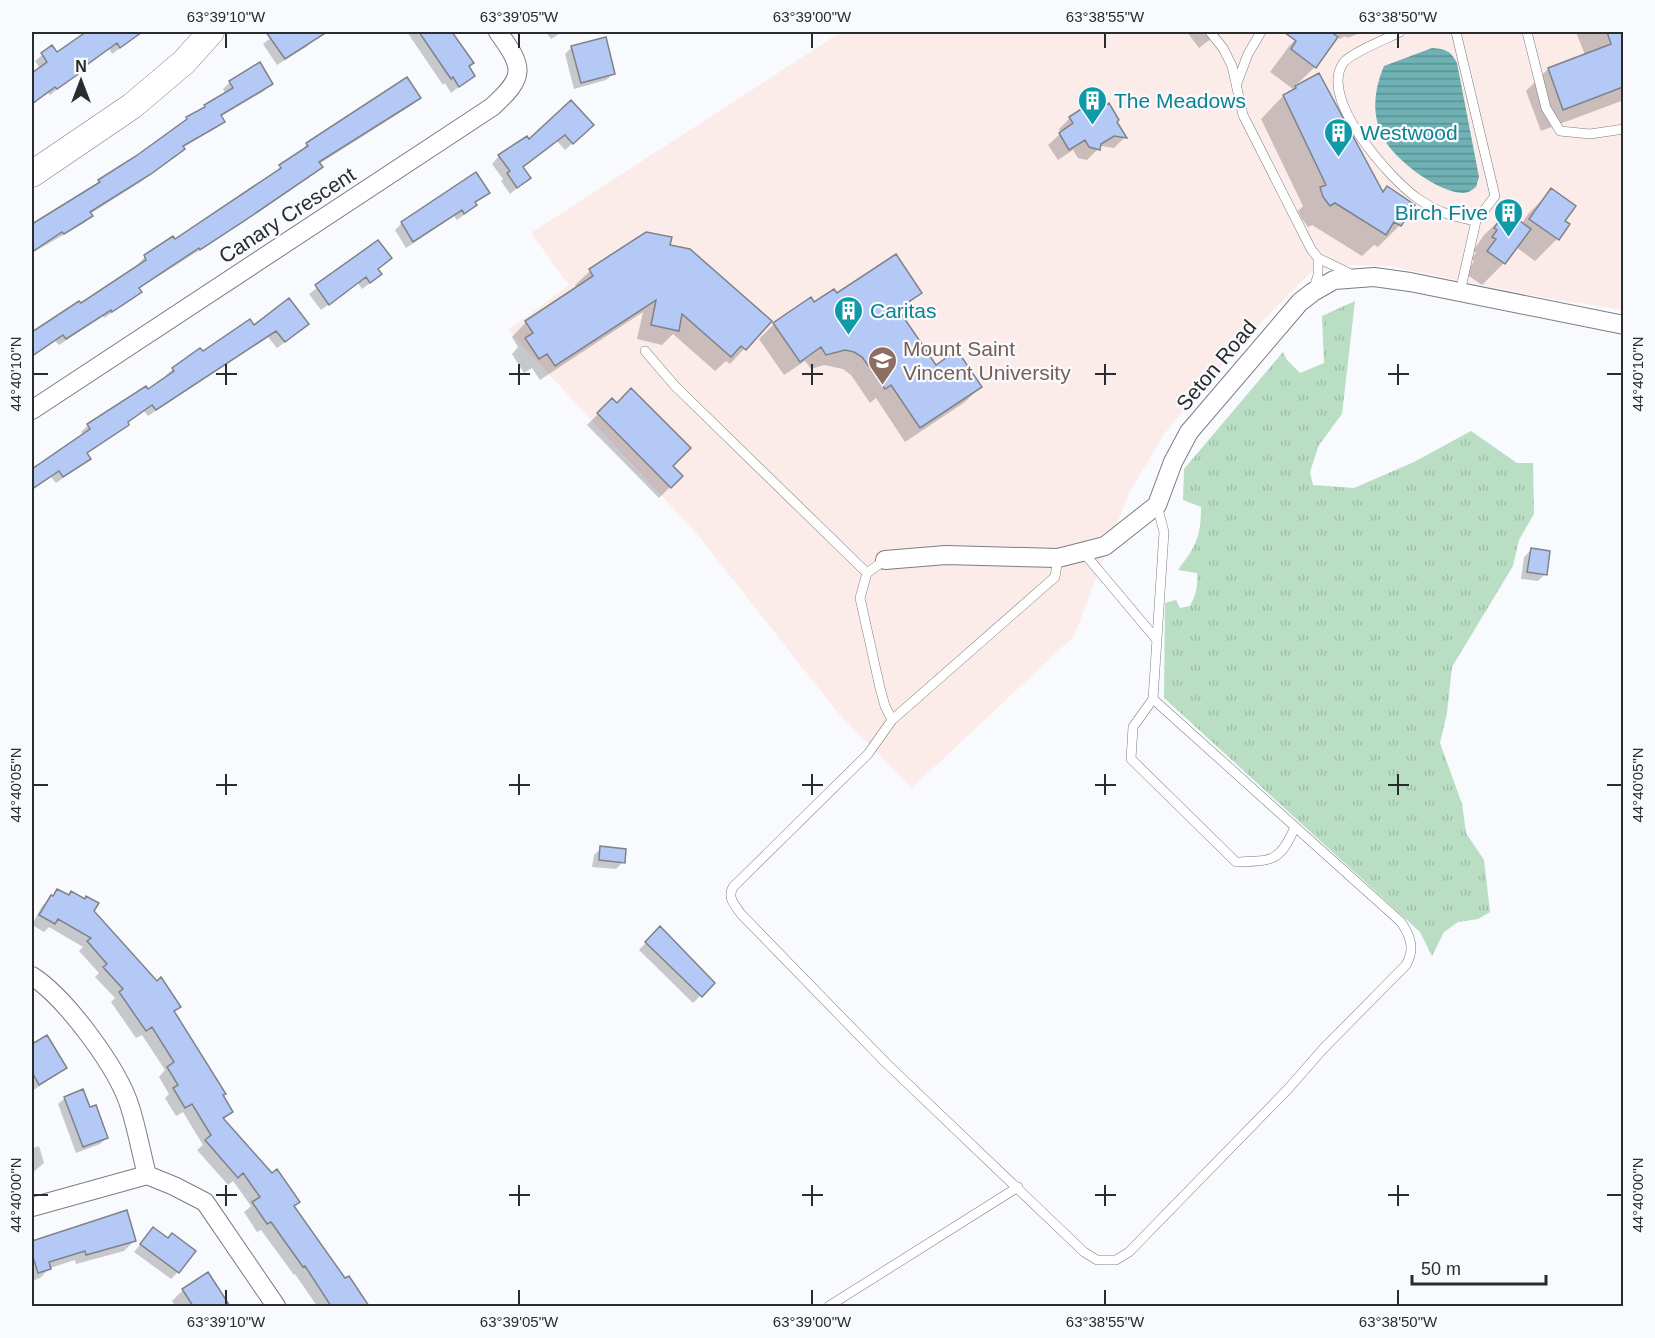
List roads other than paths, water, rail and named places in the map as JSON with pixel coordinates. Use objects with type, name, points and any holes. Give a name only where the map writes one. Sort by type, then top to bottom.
[{"type":"street","points":[[32,174],[132,106],[184,62],[211,32]]},
{"type":"street","name":"Canary Crescent","points":[[32,410],[492,107],[512,88],[519,68],[511,50],[498,32]]},
{"type":"street","name":"Seton Road","points":[[1158,505],[1173,462],[1189,432],[1272,332],[1300,302],[1334,280],[1374,277],[1410,282],[1623,324]]},
{"type":"street","points":[[885,560],[946,555],[1058,558],[1084,553],[1105,546],[1158,505]]},
{"type":"street","points":[[32,976],[59,1000],[92,1040],[116,1077],[130,1106],[147,1174]]},
{"type":"street","points":[[32,1207],[147,1174],[205,1202],[276,1306]]},
{"type":"lane","points":[[1210,32],[1223,48],[1232,66],[1243,115],[1311,249],[1318,258],[1358,277]]},
{"type":"lane","points":[[1237,83],[1248,54],[1261,32]]},
{"type":"lane","points":[[1400,32],[1349,56],[1338,71],[1340,92],[1358,133],[1372,154],[1392,176],[1416,197],[1444,214],[1476,221]]},
{"type":"lane","points":[[1456,32],[1495,195],[1476,221],[1460,292]]},
{"type":"lane","points":[[1527,32],[1546,108],[1560,131],[1590,134],[1623,129]]},
{"type":"lane","points":[[1313,292],[1318,275],[1318,258]]},
{"type":"lane","points":[[645,351],[675,386],[867,573]]},
{"type":"lane","points":[[1158,505],[1164,532],[1154,699],[1133,727],[1131,759],[1236,862],[1268,861],[1286,848],[1295,827]]},
{"type":"lane","points":[[1084,553],[1157,640]]},
{"type":"lane","points":[[1058,558],[1055,577],[892,720],[868,754],[733,887],[730,898],[741,914],[886,1064],[1084,1252],[1097,1260],[1116,1260],[1126,1255],[1406,965],[1412,955],[1412,941],[1401,922],[1154,699]]},
{"type":"lane","points":[[885,560],[867,573],[860,598],[885,706],[892,720]]},
{"type":"lane","points":[[829,1306],[1018,1187]]},
{"type":"water","points":[[1432,48],[1447,51],[1457,63],[1479,177],[1476,187],[1463,193],[1442,188],[1408,165],[1384,139],[1377,121],[1376,93],[1384,66]]},
{"type":"place","name":"The Meadows","points":[[1093,126]]},
{"type":"place","name":"Westwood","points":[[1339,158]]},
{"type":"place","name":"Birch Five","points":[[1509,238]]},
{"type":"place","name":"Caritas","points":[[849,336]]},
{"type":"place","name":"Mount Saint Vincent University","points":[[882,386]]}]
